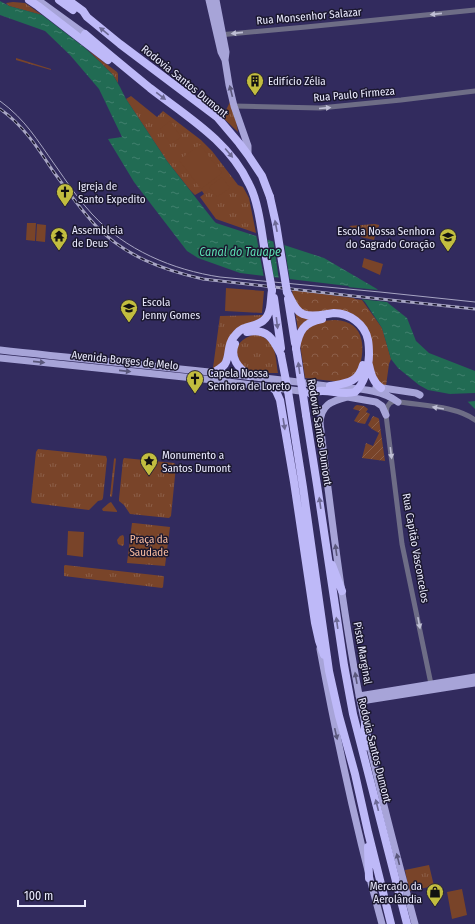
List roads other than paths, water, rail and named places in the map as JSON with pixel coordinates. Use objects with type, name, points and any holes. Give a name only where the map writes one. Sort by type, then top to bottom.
[{"type":"highway","points":[[29,0],[117,67],[130,72]]},
{"type":"highway","points":[[59,0],[79,15],[87,17]]},
{"type":"highway","points":[[68,0],[83,11],[87,17]]},
{"type":"highway","name":"Rodovia Santos Dumont","points":[[87,17],[120,44],[217,117],[239,143],[262,176],[270,197],[276,224],[296,348],[344,665],[353,714],[407,924]]},
{"type":"highway","points":[[84,34],[130,72],[201,126],[221,144],[240,167],[249,183],[255,200],[262,229],[274,297],[281,355],[303,487],[329,671],[391,924]]},
{"type":"highway","points":[[249,376],[236,364],[233,348],[238,338],[265,318],[270,308],[272,290]]},
{"type":"highway","points":[[287,292],[293,305],[303,314],[315,318],[335,318],[347,320],[362,333],[365,341],[365,353],[362,368],[358,375],[350,382],[330,386]]},
{"type":"highway","points":[[296,348],[303,328],[315,318],[334,313],[350,317],[359,324],[369,340],[369,362],[371,376],[375,383],[383,391]]},
{"type":"highway","points":[[213,373],[225,363],[229,345],[234,336],[243,328],[252,328],[270,336],[275,342],[281,355]]},
{"type":"highway","points":[[310,392],[318,390],[355,392],[359,388],[369,362]]},
{"type":"highway","points":[[273,388],[278,394],[280,400],[315,623],[329,671]]},
{"type":"highway","points":[[327,550],[342,591]]},
{"type":"highway","points":[[365,758],[366,724]]},
{"type":"highway","points":[[368,832],[369,878]]},
{"type":"main road","points":[[38,0],[84,34]]},
{"type":"main road","points":[[209,0],[226,52],[225,60],[229,85],[234,106],[248,146],[248,155]]},
{"type":"main road","points":[[216,0],[220,35]]},
{"type":"main road","name":"Avenida Borges de Melo","points":[[0,350],[330,386],[359,388],[370,386],[383,391]]},
{"type":"main road","points":[[0,358],[10,354],[9,351]]},
{"type":"main road","points":[[18,360],[16,358],[18,355],[35,353]]},
{"type":"main road","name":"Avenida Borges de Melo","points":[[0,358],[356,398],[376,402],[382,406],[386,414]]},
{"type":"main road","points":[[95,368],[100,364],[115,362]]},
{"type":"main road","points":[[356,398],[362,396],[378,396],[383,391],[398,402]]},
{"type":"main road","name":"Pista Marginal","points":[[346,397],[332,401],[325,407],[321,414],[320,423],[331,515],[360,698],[415,924]]},
{"type":"main road","points":[[319,641],[332,715],[369,878],[382,924]]},
{"type":"main road","points":[[360,698],[431,684],[475,678]]},
{"type":"main road","points":[[360,698],[475,683]]},
{"type":"street","name":"Rua Monsenhor Salazar","points":[[220,35],[475,10]]},
{"type":"street","name":"Rua Paulo Firmeza","points":[[234,106],[320,108],[475,91]]},
{"type":"street","points":[[386,414],[387,407],[394,401],[450,410],[475,420]]},
{"type":"street","name":"Rua Capitão Vasconcelos","points":[[386,414],[402,544],[431,684]]},
{"type":"water","name":"Canal do Tauape","points":[[0,1],[9,6],[42,15],[85,48],[113,75],[126,99],[167,161],[216,223],[324,258],[377,289],[388,303],[407,318],[416,341],[429,353],[475,371],[475,409],[467,401],[450,394],[428,390],[419,385],[398,368],[391,359],[382,328],[365,302],[348,286],[240,273],[198,258],[187,251],[134,182],[108,139],[122,137],[99,89],[70,55],[45,31],[0,15]]},
{"type":"tram line","points":[[0,101],[24,123],[92,214],[119,238],[151,256],[185,269],[220,277],[475,302]]},
{"type":"railway","points":[[0,109],[16,122],[30,137],[84,213],[107,237],[132,254],[159,266],[203,279],[475,309]]},
{"type":"place","name":"Edifício Zélia","points":[[255,96]]},
{"type":"place","name":"Igreja de Santo Expedito","points":[[65,207]]},
{"type":"place","name":"Assembleia de Deus","points":[[59,251]]},
{"type":"place","name":"Escola Nossa Senhora do Sagrado Coração","points":[[448,252]]},
{"type":"place","name":"Escola Jenny Gomes","points":[[129,323]]},
{"type":"place","name":"Capela Nossa Senhora de Loreto","points":[[195,394]]},
{"type":"place","name":"Monumento a Santos Dumont","points":[[149,476]]},
{"type":"place","name":"Mercado da Aerolândia","points":[[435,907]]},
{"type":"park label","name":"Praça da Saudade","points":[[149,545]]}]
